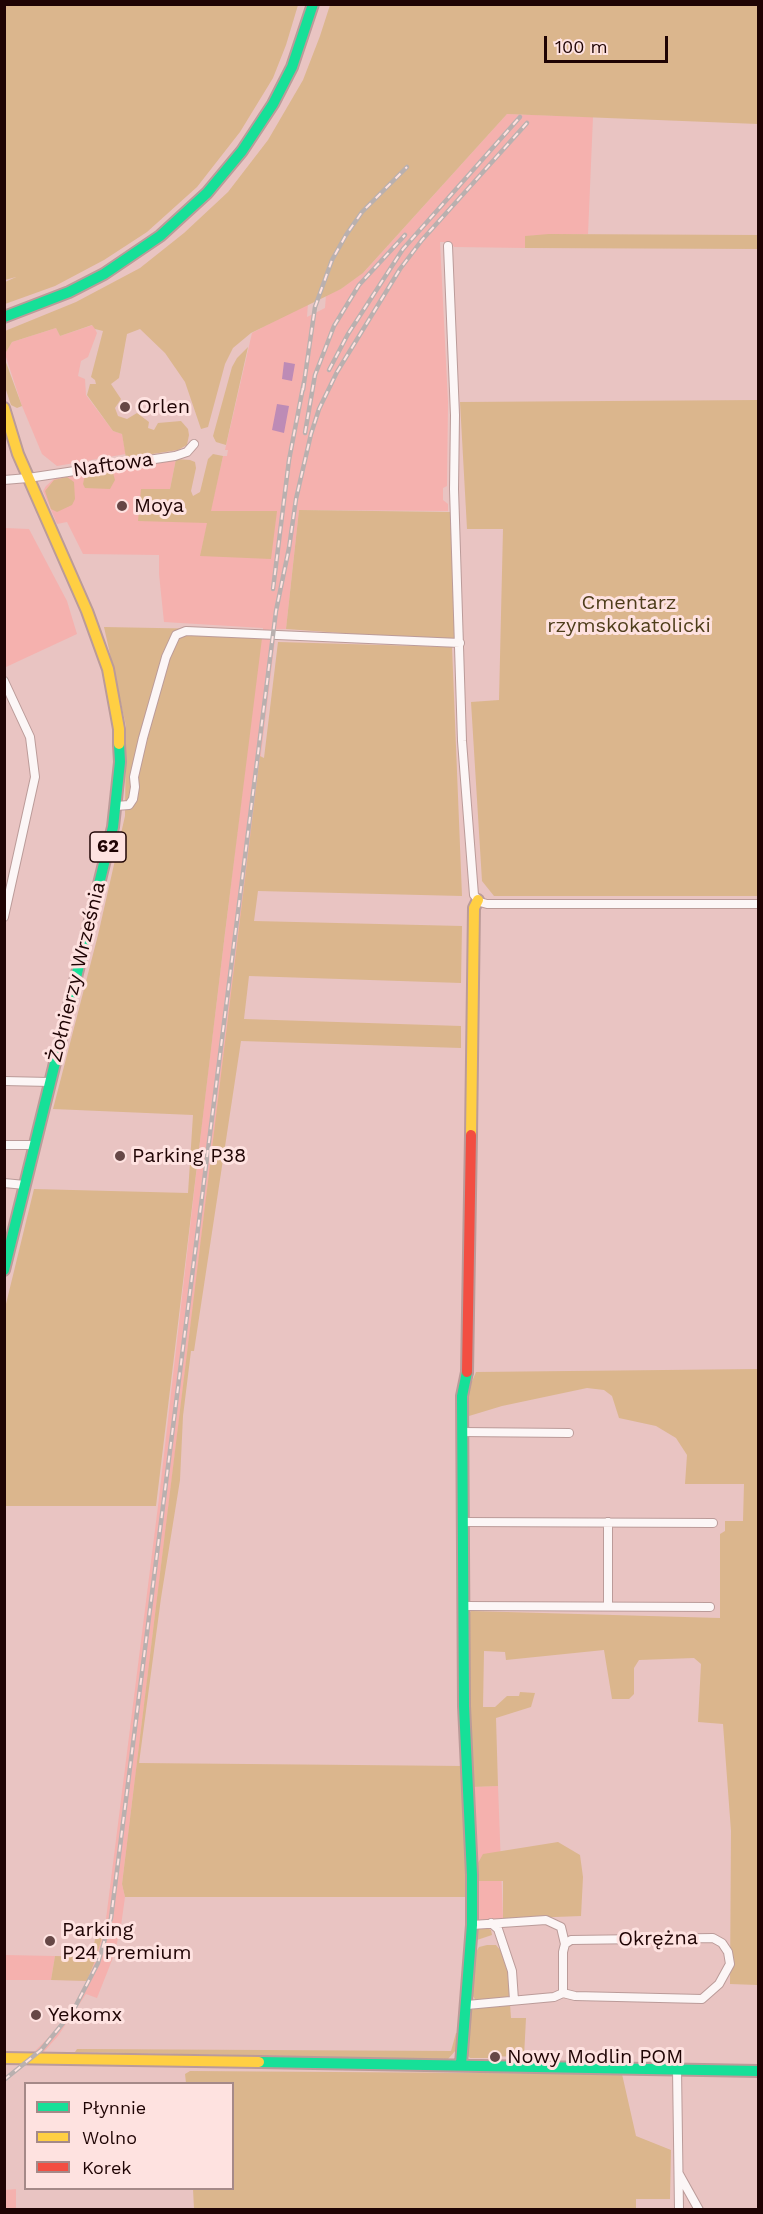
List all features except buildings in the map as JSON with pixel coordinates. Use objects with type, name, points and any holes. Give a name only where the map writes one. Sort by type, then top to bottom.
[{"type":"street","points":[[7,317],[60,296],[104,274],[160,236],[207,193],[242,151],[273,104],[292,67],[313,4]]},
{"type":"street","points":[[448,246],[455,415],[454,489],[462,741],[473,890],[478,900],[487,904],[759,904]]},
{"type":"street","name":"Żołnierzy Września","points":[[4,408],[28,478],[91,620],[108,669],[119,729],[120,762],[116,806],[4,1270]]},
{"type":"street","name":"Żołnierzy Września","points":[[4,430],[13,439]]},
{"type":"street","name":"Naftowa","points":[[4,480],[175,456],[187,452],[194,444]]},
{"type":"street","points":[[116,806],[129,805],[133,799],[134,777],[143,738],[166,657],[176,635],[186,632],[460,643]]},
{"type":"street","points":[[4,681],[30,737],[35,777],[4,917]]},
{"type":"street","points":[[461,2064],[472,1925],[472,1875],[464,1706],[462,1432],[463,1387],[468,1373],[474,908],[478,900]]},
{"type":"street","points":[[4,1081],[50,1082]]},
{"type":"street","points":[[4,1145],[34,1145]]},
{"type":"street","points":[[4,1183],[25,1185]]},
{"type":"street","points":[[462,1432],[569,1433]]},
{"type":"street","points":[[463,1522],[713,1523]]},
{"type":"street","points":[[608,1522],[608,1606]]},
{"type":"street","points":[[463,1606],[710,1607]]},
{"type":"street","points":[[472,1925],[546,1920],[561,1927],[565,1944],[563,1993]]},
{"type":"street","points":[[492,1923],[498,1929],[513,1971],[514,2000]]},
{"type":"street","name":"Okrężna","points":[[466,2006],[554,1997],[563,1993],[575,1996],[702,1999],[718,1984],[730,1964],[728,1952],[722,1943],[713,1938],[571,1940],[565,1944]]},
{"type":"street","points":[[4,2058],[461,2064],[759,2071]]},
{"type":"street","points":[[677,2069],[678,2210]]},
{"type":"street","points":[[678,2174],[699,2210]]},
{"type":"shaded area","points":[[507,114],[593,117],[588,234],[526,236],[525,248],[454,247],[451,242],[440,242],[448,402],[447,486],[443,488],[443,500],[448,504],[448,511],[299,510],[286,629],[263,630],[263,628],[164,622],[159,555],[83,554],[67,522],[57,524],[43,491],[55,478],[176,459],[170,489],[208,523],[223,456],[227,456],[228,450],[225,450],[252,333],[308,303],[307,317],[325,308],[326,295],[341,289],[364,272]]},
{"type":"shaded area","points":[[93,325],[97,333],[88,357],[81,361],[78,376],[85,379],[86,395],[113,431],[122,434],[126,454],[57,466],[42,454],[22,406],[5,354],[12,342],[56,328],[60,336]]},
{"type":"shaded area","points":[[284,362],[295,364],[292,381],[282,379]]},
{"type":"shaded area","points":[[277,404],[289,406],[284,433],[272,430]]},
{"type":"shaded area","points":[[5,528],[29,529],[67,601],[77,634],[6,667]]},
{"type":"shaded area","points":[[261,638],[275,640],[122,1884],[125,1897],[121,1926],[114,1955],[97,1998],[86,1994],[58,2036],[42,2054],[33,2053],[54,2032],[71,2010],[87,1981],[105,1927],[159,1498]]},
{"type":"shaded area","points":[[498,1786],[503,1919],[479,1920],[472,1787]]},
{"type":"shaded area","points":[[5,1955],[55,1956],[51,1980],[5,1980]]},
{"type":"shaded area","points":[[16,2189],[16,2209],[5,2209],[5,2190]]},
{"type":"green space","points":[[4,5],[298,5],[273,78],[240,132],[197,187],[147,232],[104,260],[55,286],[5,304],[5,282],[16,277],[5,280]]},
{"type":"green space","points":[[330,5],[758,5],[758,124],[507,114],[363,273],[341,289],[251,333],[233,348],[225,364],[208,427],[201,429],[185,382],[165,353],[140,329],[127,334],[119,378],[111,384],[121,399],[115,408],[118,416],[127,419],[137,413],[149,422],[148,428],[154,430],[158,423],[181,421],[188,429],[189,435],[187,445],[178,450],[126,458],[122,434],[113,431],[87,395],[90,384],[96,384],[91,377],[103,331],[95,329],[92,325],[60,336],[56,328],[12,342],[5,354],[5,331],[76,302],[140,268],[184,233],[228,192],[268,140],[303,80]]},
{"type":"green space","points":[[549,234],[758,235],[758,249],[525,248],[525,236]]},
{"type":"green space","points":[[248,347],[226,445],[216,442],[213,436],[232,367]]},
{"type":"green space","points":[[4,357],[22,406],[17,408],[11,405],[5,387]]},
{"type":"green space","name":"Cmentarz rzymskokatolicki","points":[[758,400],[758,896],[494,896],[482,881],[471,702],[499,700],[503,529],[467,529],[460,402]]},
{"type":"green space","points":[[213,454],[223,456],[211,511],[277,511],[271,559],[200,556],[207,523],[138,521],[141,489],[170,489],[176,459],[190,460],[195,462],[196,468],[191,491],[193,496],[200,492],[208,459]]},
{"type":"green space","points":[[106,470],[113,473],[115,480],[110,489],[85,488],[83,484],[85,475]]},
{"type":"green space","points":[[67,477],[74,482],[75,499],[72,505],[57,512],[51,509],[45,491],[54,480]]},
{"type":"green space","points":[[299,510],[450,512],[457,639],[286,629]]},
{"type":"green space","points":[[104,627],[263,630],[156,1506],[5,1506],[5,1308],[34,1189],[188,1193],[193,1115],[53,1109],[98,935],[125,816],[126,726]]},
{"type":"green space","points":[[278,642],[452,647],[462,896],[258,891],[254,921],[462,926],[461,983],[249,976],[244,1019],[461,1026],[461,1048],[241,1041],[194,1351],[191,1351],[183,1416],[180,1480],[161,1598],[139,1763],[463,1766],[466,1897],[125,1897],[122,1884],[260,756],[264,758]]},
{"type":"green space","points":[[758,1369],[758,1985],[730,1984],[731,1831],[723,1724],[698,1722],[701,1664],[694,1658],[639,1660],[634,1668],[634,1694],[629,1699],[612,1699],[604,1650],[506,1660],[505,1652],[484,1651],[483,1707],[495,1707],[507,1696],[519,1696],[520,1692],[535,1693],[531,1707],[496,1718],[498,1786],[472,1787],[467,1617],[471,1611],[720,1618],[720,1534],[725,1531],[725,1521],[743,1521],[744,1484],[685,1484],[687,1455],[676,1438],[656,1426],[619,1418],[612,1396],[604,1390],[587,1388],[502,1406],[469,1416],[468,1391],[476,1372]]},
{"type":"green space","points":[[558,1842],[580,1855],[583,1877],[581,1916],[503,1919],[503,1881],[478,1881],[478,1863],[483,1854]]},
{"type":"green space","points":[[97,1927],[105,1927],[87,1981],[51,1980],[55,1956],[92,1957]]},
{"type":"green space","points":[[479,1927],[491,1930],[492,1935],[477,1940]]},
{"type":"green space","points":[[496,1945],[501,1951],[509,1973],[509,1996],[476,2001],[473,1996],[473,1957],[479,1947]]},
{"type":"green space","points":[[510,2004],[511,2018],[526,2018],[524,2057],[470,2058],[466,2051],[472,2010]]},
{"type":"green space","points":[[456,2033],[461,2033],[457,2049],[448,2059],[75,2052],[77,2049],[451,2051]]},
{"type":"green space","points":[[190,2071],[622,2074],[636,2136],[671,2150],[670,2199],[636,2199],[636,2210],[194,2209],[193,2190],[234,2190],[234,2082],[186,2082],[185,2074]]},
{"type":"railway","points":[[329,370],[348,334],[403,249],[520,117]]},
{"type":"railway","points":[[4,2080],[41,2050],[73,2011],[98,1963],[111,1918],[276,611],[296,499],[311,434],[319,409],[337,372],[400,269],[422,240],[527,123]]},
{"type":"railway","points":[[303,390],[315,307],[332,260],[362,212],[407,167]]},
{"type":"railway","points":[[305,433],[315,375],[334,326],[359,285],[405,235]]},
{"type":"railway","points":[[273,589],[289,460],[304,382]]},
{"type":"traffic: fast","points":[[4,317],[69,292],[104,274],[160,236],[207,193],[242,151],[273,104],[292,67],[313,4]]},
{"type":"traffic: fast","points":[[4,1270],[113,827],[120,762],[119,744]]},
{"type":"traffic: fast","points":[[461,2064],[472,1925],[472,1875],[464,1706],[462,1396],[467,1372]]},
{"type":"traffic: fast","points":[[259,2062],[758,2071]]},
{"type":"traffic: slow","points":[[4,408],[18,454],[87,611],[108,669],[119,729],[119,744]]},
{"type":"traffic: slow","points":[[471,1135],[474,908],[478,900]]},
{"type":"traffic: slow","points":[[4,2058],[259,2062]]},
{"type":"traffic: jam","points":[[467,1372],[471,1135]]},
{"type":"place","name":"Orlen","points":[[125,407]]},
{"type":"place","name":"Moya","points":[[122,506]]},
{"type":"place","name":"Parking P38","points":[[120,1156]]},
{"type":"place","name":"Parking P24 Premium","points":[[50,1941]]},
{"type":"place","name":"Yekomx","points":[[36,2015]]},
{"type":"place","name":"Nowy Modlin POM","points":[[495,2057]]}]
